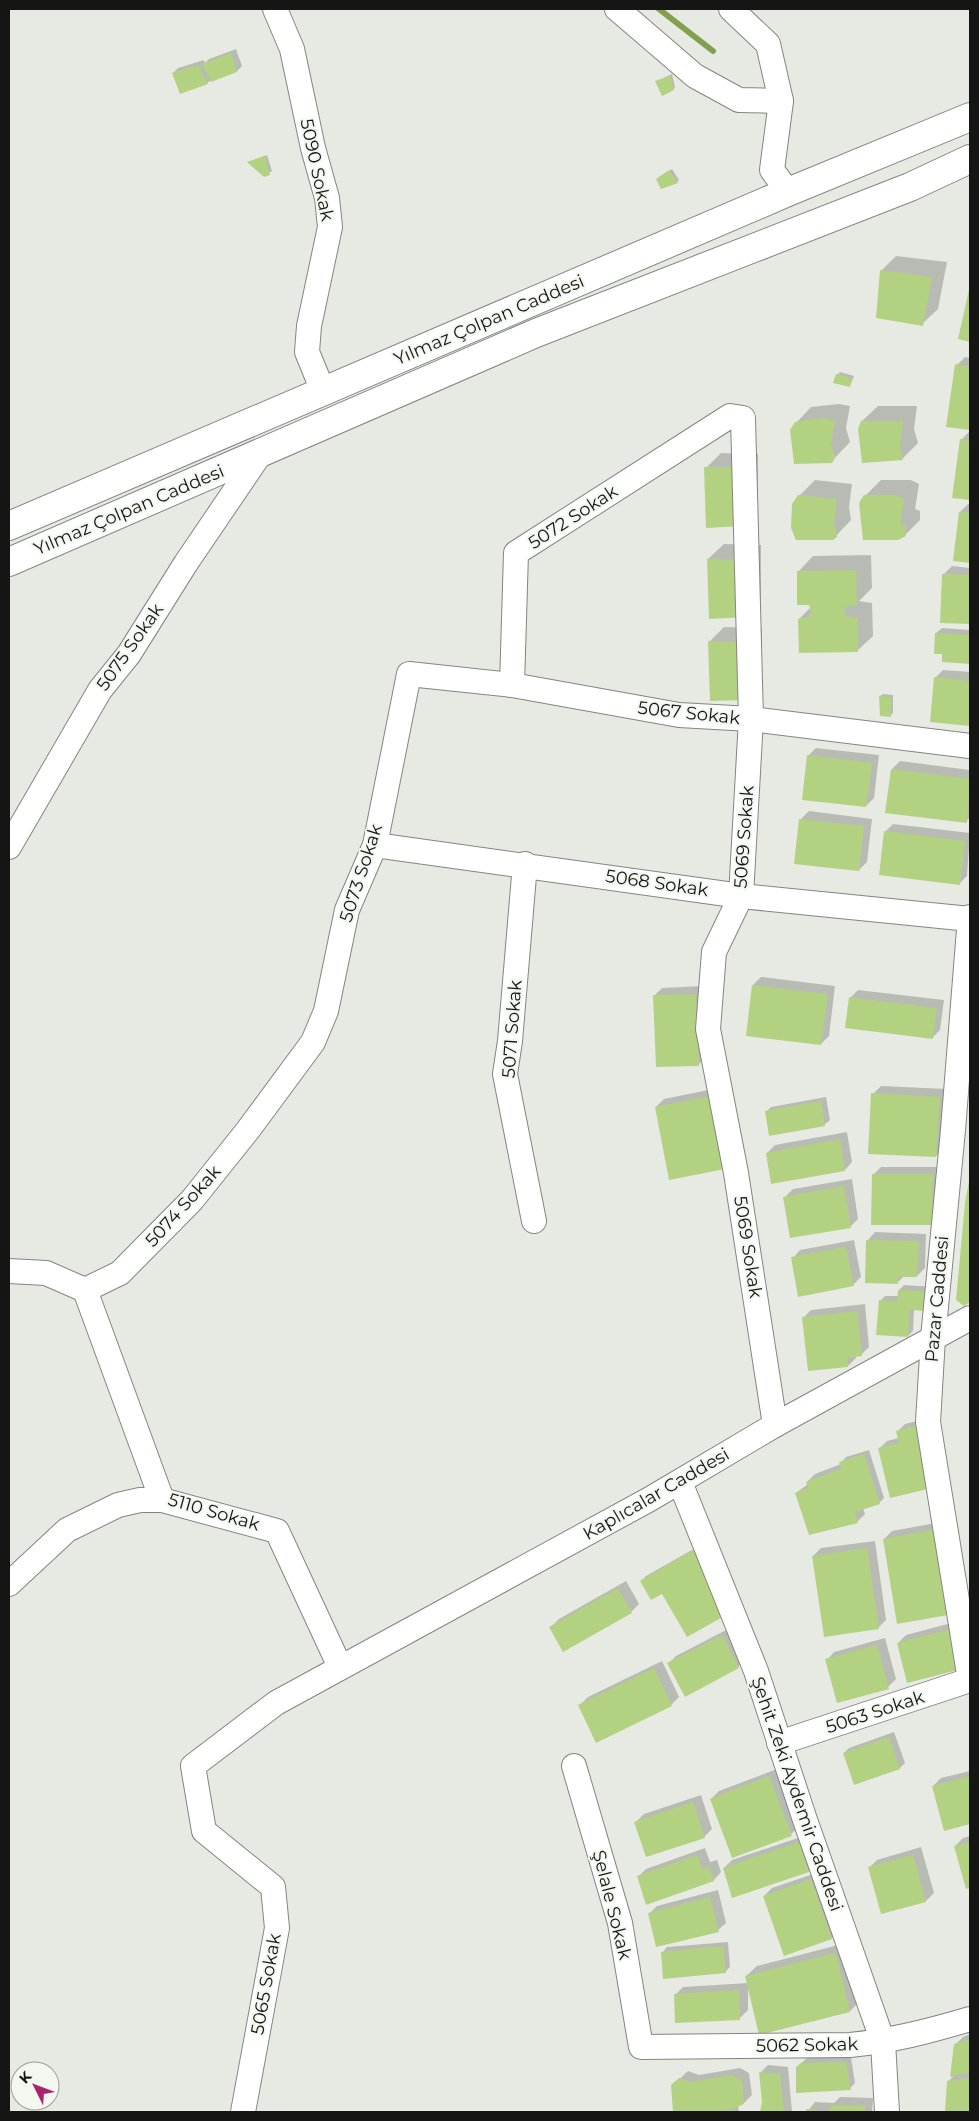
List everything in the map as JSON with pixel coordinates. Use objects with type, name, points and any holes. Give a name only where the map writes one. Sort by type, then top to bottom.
[{"type":"main road","name":"Yılmaz Çolpan Caddesi","points":[[9,526],[788,192],[970,117]]},
{"type":"main road","name":"Yılmaz Çolpan Caddesi","points":[[9,562],[536,333],[910,187],[970,159]]},
{"type":"street","name":"5090 Sokak","points":[[275,9],[292,49],[313,148],[327,198],[330,228],[309,326],[307,352],[323,391]]},
{"type":"street","points":[[618,9],[695,76],[739,100],[781,101]]},
{"type":"street","points":[[731,9],[768,44],[781,101],[772,170],[788,192]]},
{"type":"street","name":"5072 Sokak","points":[[512,685],[516,554],[730,416],[743,418]]},
{"type":"street","name":"5069 Sokak","points":[[743,418],[751,719],[741,896],[714,952],[708,1029],[736,1173],[775,1425]]},
{"type":"street","name":"5075 Sokak","points":[[9,847],[100,690],[129,654],[186,563],[260,454]]},
{"type":"street","name":"5067 Sokak","points":[[409,674],[512,685],[680,715],[751,719],[970,746]]},
{"type":"street","name":"5073 Sokak","points":[[313,1042],[326,1011],[347,910],[375,845],[409,674]]},
{"type":"street","name":"5068 Sokak","points":[[375,845],[525,864],[741,896],[970,918]]},
{"type":"street","name":"5071 Sokak","points":[[525,864],[510,1041],[505,1074],[534,1221]]},
{"type":"street","name":"Pazar Caddesi","points":[[970,918],[954,1120],[933,1338],[928,1422],[970,1680]]},
{"type":"street","name":"5074 Sokak","points":[[85,1290],[120,1273],[192,1200],[248,1130],[313,1042]]},
{"type":"street","points":[[9,1271],[46,1273],[85,1290]]},
{"type":"street","name":"5110 Sokak","points":[[85,1290],[162,1500],[277,1531],[340,1667]]},
{"type":"street","name":"Kaplıcalar Caddesi","points":[[340,1667],[417,1627],[680,1482],[775,1425],[970,1318]]},
{"type":"street","name":"Şehit Zeki Aydemir Caddesi","points":[[680,1482],[756,1671],[779,1743],[883,2042],[887,2112]]},
{"type":"street","points":[[9,1584],[67,1530],[118,1505],[140,1500],[162,1500]]},
{"type":"street","name":"5065 Sokak","points":[[243,2112],[277,1928],[273,1887],[204,1831],[193,1766],[276,1704],[340,1667]]},
{"type":"street","name":"5063 Sokak","points":[[779,1743],[970,1680]]},
{"type":"street","name":"Şelale Sokak","points":[[574,1766],[620,1923],[641,2047]]},
{"type":"street","name":"5062 Sokak","points":[[641,2047],[850,2045],[883,2042],[924,2033],[970,2018]]},
{"type":"building","points":[[231,53],[237,72],[211,82],[202,64]]},
{"type":"building","points":[[198,65],[208,84],[180,94],[172,73]]},
{"type":"building","points":[[670,76],[674,90],[662,96],[655,81]]},
{"type":"building","points":[[265,156],[270,175],[264,177],[247,162]]},
{"type":"building","points":[[669,170],[678,183],[661,189],[656,179]]},
{"type":"building","points":[[880,270],[932,277],[923,326],[876,318]]},
{"type":"building","points":[[970,290],[970,342],[958,339]]},
{"type":"building","points":[[955,364],[970,367],[970,430],[946,427]]},
{"type":"building","points":[[836,374],[852,378],[850,387],[833,383]]},
{"type":"building","points":[[823,418],[835,421],[831,444],[835,458],[832,463],[794,464],[790,430],[795,422]]},
{"type":"building","points":[[861,421],[903,421],[900,445],[903,460],[862,463],[858,429]]},
{"type":"building","points":[[960,439],[970,441],[970,500],[952,498]]},
{"type":"building","points":[[704,467],[743,468],[743,526],[706,528]]},
{"type":"building","points":[[798,495],[837,499],[834,523],[837,537],[833,540],[796,540],[791,528],[792,504]]},
{"type":"building","points":[[864,495],[895,495],[904,499],[900,524],[905,526],[906,536],[898,540],[863,540],[859,503]]},
{"type":"building","points":[[959,512],[970,513],[970,563],[953,561]]},
{"type":"building","points":[[707,559],[746,560],[746,617],[709,619]]},
{"type":"building","points":[[856,570],[857,605],[844,607],[845,616],[858,618],[858,652],[799,653],[798,619],[809,617],[811,611],[809,605],[797,605],[797,571]]},
{"type":"building","points":[[942,574],[970,575],[970,624],[940,623]]},
{"type":"building","points":[[935,633],[970,635],[970,664],[942,662],[942,654],[934,654]]},
{"type":"building","points":[[708,641],[747,643],[747,700],[710,701]]},
{"type":"building","points":[[934,677],[970,681],[970,726],[930,722]]},
{"type":"building","points":[[879,696],[891,697],[891,717],[880,716]]},
{"type":"building","points":[[807,755],[872,763],[866,807],[802,800]]},
{"type":"building","points":[[891,769],[970,779],[967,823],[885,813]]},
{"type":"building","points":[[799,819],[864,826],[859,871],[794,864]]},
{"type":"building","points":[[884,831],[965,841],[960,885],[879,875]]},
{"type":"building","points":[[752,985],[828,994],[821,1045],[746,1036]]},
{"type":"building","points":[[696,994],[699,1066],[656,1067],[653,995]]},
{"type":"building","points":[[849,997],[937,1008],[933,1039],[845,1028]]},
{"type":"building","points":[[871,1093],[940,1097],[936,1157],[868,1154]]},
{"type":"building","points":[[711,1096],[725,1169],[669,1180],[655,1107]]},
{"type":"building","points":[[821,1101],[825,1126],[769,1136],[765,1111]]},
{"type":"building","points":[[840,1139],[845,1171],[771,1184],[766,1153]]},
{"type":"building","points":[[872,1174],[933,1174],[932,1225],[871,1225]]},
{"type":"building","points":[[969,1181],[970,1302],[964,1306],[956,1300],[965,1203]]},
{"type":"building","points":[[844,1186],[851,1228],[790,1238],[783,1197]]},
{"type":"building","points":[[866,1240],[919,1241],[917,1277],[898,1277],[898,1284],[865,1283]]},
{"type":"building","points":[[846,1247],[854,1286],[798,1297],[791,1257]]},
{"type":"building","points":[[898,1290],[928,1291],[927,1311],[910,1310],[908,1337],[876,1335],[879,1300],[897,1301]]},
{"type":"building","points":[[857,1311],[862,1356],[848,1358],[848,1367],[808,1371],[802,1317]]},
{"type":"building","points":[[917,1426],[932,1488],[890,1498],[878,1448],[899,1443],[896,1431]]},
{"type":"building","points":[[864,1454],[880,1504],[855,1512],[858,1523],[809,1535],[795,1493],[808,1488],[806,1482],[841,1469],[839,1462]]},
{"type":"building","points":[[933,1530],[948,1615],[897,1624],[883,1539]]},
{"type":"building","points":[[700,1546],[728,1614],[687,1637],[662,1594],[651,1600],[640,1581]]},
{"type":"building","points":[[867,1548],[879,1629],[824,1637],[812,1556]]},
{"type":"building","points":[[618,1588],[632,1613],[563,1652],[549,1627]]},
{"type":"building","points":[[951,1629],[962,1669],[907,1683],[897,1643]]},
{"type":"building","points":[[722,1635],[739,1668],[685,1697],[667,1663]]},
{"type":"building","points":[[877,1645],[889,1689],[837,1703],[825,1659]]},
{"type":"building","points":[[654,1668],[672,1706],[596,1743],[578,1705]]},
{"type":"building","points":[[889,1737],[900,1769],[854,1785],[843,1753]]},
{"type":"building","points":[[769,1776],[792,1836],[732,1858],[710,1799]]},
{"type":"building","points":[[970,1776],[970,1824],[944,1831],[932,1786]]},
{"type":"building","points":[[693,1802],[705,1838],[646,1857],[634,1822]]},
{"type":"building","points":[[970,1841],[970,1888],[966,1889],[954,1846]]},
{"type":"building","points":[[799,1842],[809,1872],[732,1898],[723,1868]]},
{"type":"building","points":[[697,1855],[702,1869],[709,1867],[714,1881],[646,1905],[637,1876]]},
{"type":"building","points":[[913,1855],[926,1902],[881,1914],[868,1867]]},
{"type":"building","points":[[811,1879],[832,1939],[784,1956],[763,1896]]},
{"type":"building","points":[[710,1897],[719,1932],[656,1947],[648,1913]]},
{"type":"building","points":[[723,1946],[726,1973],[663,1979],[661,1952]]},
{"type":"building","points":[[836,1953],[850,2012],[759,2035],[745,1976]]},
{"type":"building","points":[[739,1990],[740,2020],[675,2023],[674,1994]]},
{"type":"building","points":[[970,2039],[970,2072],[950,2077],[954,2044]]},
{"type":"building","points":[[846,2062],[851,2090],[796,2093],[796,2067],[801,2063]]},
{"type":"building","points":[[759,2072],[780,2074],[784,2112],[760,2112],[762,2102]]},
{"type":"building","points":[[732,2075],[742,2081],[744,2104],[730,2110],[731,2112],[673,2112],[671,2085],[679,2078],[690,2082]]},
{"type":"building","points":[[970,2078],[970,2112],[945,2112],[947,2081]]},
{"type":"building","points":[[831,2105],[865,2106],[865,2112],[828,2112]]},
{"type":"building","points":[[806,2109],[825,2111],[825,2112],[806,2112]]},
{"type":"waterway","points":[[659,9],[713,51]]}]
